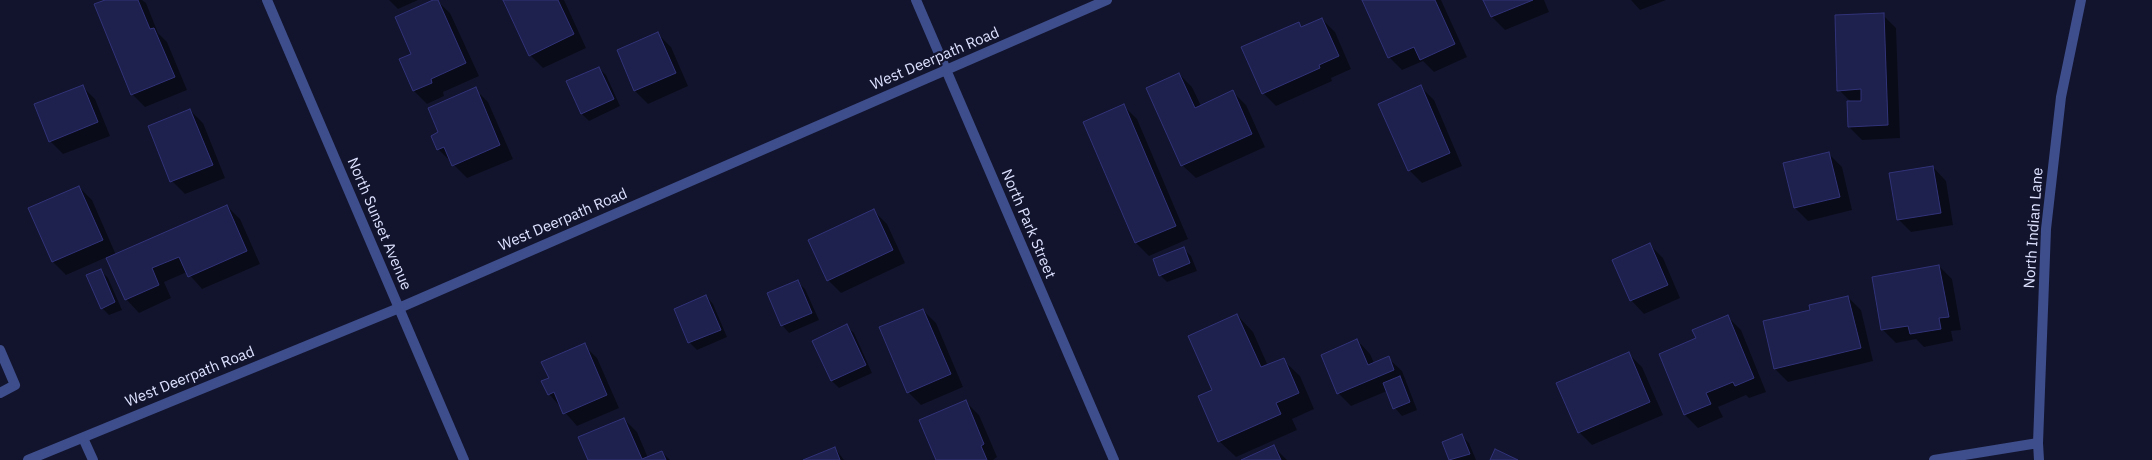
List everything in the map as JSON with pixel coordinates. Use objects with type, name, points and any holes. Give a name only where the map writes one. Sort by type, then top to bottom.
[{"type":"street","name":"North Sunset Avenue","points":[[267,0],[464,460]]},
{"type":"street","name":"North Park Street","points":[[916,0],[1114,460]]},
{"type":"street","name":"West Deerpath Road","points":[[28,460],[399,308],[1107,0]]},
{"type":"street","name":"North Indian Lane","points":[[2039,460],[2038,443],[2046,229],[2062,97],[2081,0]]},
{"type":"street","points":[[0,350],[15,384],[0,393]]},
{"type":"street","points":[[83,438],[93,460]]},
{"type":"street","points":[[1934,460],[2038,443]]},
{"type":"building","points":[[105,0],[138,0],[150,29],[154,28],[175,77],[131,95],[94,4]]},
{"type":"building","points":[[433,0],[438,0],[466,63],[431,79],[432,83],[413,91],[399,59],[411,54],[395,17]]},
{"type":"building","points":[[503,0],[558,0],[574,34],[529,56]]},
{"type":"building","points":[[1362,0],[1435,0],[1455,44],[1420,60],[1414,47],[1388,58]]},
{"type":"building","points":[[1483,0],[1533,0],[1491,17]]},
{"type":"building","points":[[1884,13],[1888,125],[1848,127],[1847,101],[1861,101],[1861,89],[1837,91],[1835,15]]},
{"type":"building","points":[[1322,18],[1339,56],[1319,65],[1320,68],[1262,94],[1241,47],[1299,22],[1301,27]]},
{"type":"building","points":[[658,32],[676,73],[634,91],[617,50]]},
{"type":"building","points":[[599,67],[614,99],[581,114],[566,81]]},
{"type":"building","points":[[1179,73],[1195,108],[1233,90],[1252,134],[1181,166],[1146,88]]},
{"type":"building","points":[[83,85],[98,122],[49,142],[34,104]]},
{"type":"building","points":[[1421,85],[1450,153],[1408,171],[1378,104]]},
{"type":"building","points":[[476,87],[500,145],[452,166],[444,147],[437,150],[431,136],[438,132],[428,108]]},
{"type":"building","points":[[1124,104],[1176,226],[1135,243],[1083,122]]},
{"type":"building","points":[[190,109],[213,165],[170,182],[148,126]]},
{"type":"building","points":[[1829,152],[1840,197],[1794,208],[1783,163]]},
{"type":"building","points":[[1933,166],[1941,213],[1897,220],[1889,173]]},
{"type":"building","points":[[79,186],[103,240],[52,262],[28,208]]},
{"type":"building","points":[[227,205],[247,251],[188,277],[179,257],[152,268],[159,285],[125,300],[106,258]]},
{"type":"building","points":[[874,209],[893,250],[827,281],[808,240]]},
{"type":"building","points":[[1650,243],[1668,285],[1630,301],[1612,260]]},
{"type":"building","points":[[1184,247],[1190,263],[1159,276],[1153,259]]},
{"type":"building","points":[[1939,265],[1949,317],[1939,318],[1941,329],[1910,334],[1908,326],[1881,330],[1872,277]]},
{"type":"building","points":[[101,269],[115,302],[101,309],[86,275]]},
{"type":"building","points":[[798,280],[812,313],[781,326],[767,293]]},
{"type":"building","points":[[706,295],[721,330],[688,343],[674,309]]},
{"type":"building","points":[[1848,296],[1861,348],[1774,369],[1763,321],[1810,310],[1809,305]]},
{"type":"building","points":[[923,309],[951,374],[907,393],[879,327]]},
{"type":"building","points":[[1237,314],[1261,367],[1284,358],[1299,393],[1276,403],[1281,414],[1218,442],[1198,396],[1212,390],[1188,336]]},
{"type":"building","points":[[1728,315],[1754,378],[1735,386],[1733,382],[1706,393],[1711,404],[1684,415],[1659,354],[1696,338],[1692,330]]},
{"type":"building","points":[[847,324],[866,365],[831,381],[812,341]]},
{"type":"building","points":[[1357,339],[1368,365],[1389,356],[1394,370],[1337,394],[1321,355]]},
{"type":"building","points":[[585,343],[607,395],[563,414],[554,392],[548,395],[541,381],[549,378],[541,362]]},
{"type":"building","points":[[1629,352],[1650,402],[1578,433],[1556,383]]},
{"type":"building","points":[[1400,376],[1410,402],[1393,409],[1383,383]]},
{"type":"building","points":[[966,400],[984,444],[981,446],[987,460],[936,460],[919,420]]},
{"type":"building","points":[[624,418],[642,459],[662,451],[666,460],[588,460],[578,437]]},
{"type":"building","points":[[1462,434],[1470,454],[1449,460],[1442,442]]},
{"type":"building","points":[[1274,445],[1281,460],[1241,460]]},
{"type":"building","points":[[835,447],[840,460],[803,460]]},
{"type":"building","points":[[1495,449],[1518,460],[1490,460]]}]
